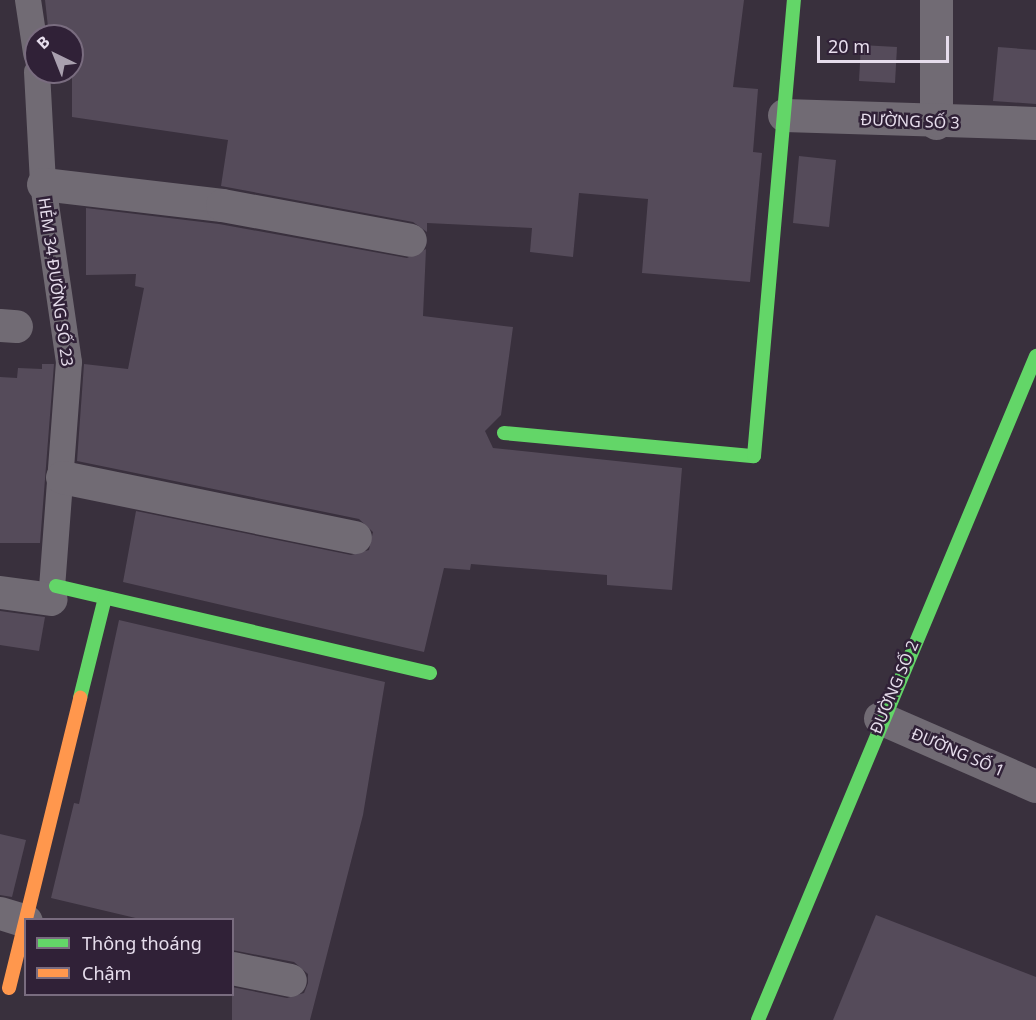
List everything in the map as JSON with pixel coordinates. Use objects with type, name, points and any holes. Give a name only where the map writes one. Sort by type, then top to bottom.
[{"type":"street","points":[[504,433],[754,456],[794,0]]},
{"type":"street","points":[[936,0],[936,123]]},
{"type":"street","name":"ĐƯỜNG SỐ 3","points":[[784,115],[936,123],[1036,123]]},
{"type":"street","points":[[43,184],[222,205],[410,240]]},
{"type":"street","name":"ĐƯỜNG SỐ 2","points":[[758,1020],[880,718],[1036,356]]},
{"type":"street","points":[[62,477],[355,537]]},
{"type":"street","points":[[0,592],[53,593],[105,598],[430,673]]},
{"type":"street","points":[[25,918],[105,598]]},
{"type":"street","name":"ĐƯỜNG SỐ 1","points":[[880,718],[1036,786]]},
{"type":"street","points":[[0,913],[24,920]]},
{"type":"street","points":[[9,988],[24,924]]},
{"type":"street","points":[[234,968],[290,980]]},
{"type":"lane","points":[[28,0],[32,24]]},
{"type":"lane","name":"HẺM 34 ĐƯỜNG SỐ 23","points":[[38,84],[43,184],[69,362],[53,593]]},
{"type":"building","points":[[45,0],[744,0],[733,87],[758,89],[753,152],[762,153],[750,282],[642,273],[648,199],[579,193],[573,257],[530,252],[532,228],[427,223],[427,232],[413,222],[221,186],[228,140],[72,117],[72,84],[84,84],[84,24],[48,24]]},
{"type":"building","points":[[861,45],[897,47],[895,83],[859,81]]},
{"type":"building","points":[[998,47],[1036,50],[1036,104],[993,101]]},
{"type":"building","points":[[799,156],[836,160],[829,227],[793,223]]},
{"type":"building","points":[[86,208],[219,224],[407,258],[426,249],[423,316],[513,327],[501,415],[485,431],[493,448],[682,468],[672,590],[607,585],[607,575],[471,564],[470,570],[444,568],[424,652],[123,582],[136,511],[351,555],[369,550],[373,532],[359,519],[77,461],[84,364],[128,369],[144,288],[135,286],[136,274],[86,275]]},
{"type":"building","points":[[42,364],[54,364],[40,543],[0,543],[0,377],[17,378],[18,368],[42,369]]},
{"type":"building","points":[[0,611],[45,617],[39,651],[0,645]]},
{"type":"building","points":[[119,620],[385,682],[363,815],[310,1020],[232,1020],[234,987],[287,998],[304,993],[308,983],[308,974],[294,962],[234,950],[234,918],[136,918],[51,898],[74,803],[79,804]]},
{"type":"building","points":[[0,834],[26,840],[12,897],[0,895]]},
{"type":"building","points":[[876,915],[1036,977],[1036,1020],[833,1020]]},
{"type":"traffic: fast","points":[[504,433],[754,456],[794,0]]},
{"type":"traffic: fast","points":[[758,1020],[1036,356]]},
{"type":"traffic: fast","points":[[56,586],[430,673]]},
{"type":"traffic: fast","points":[[80,698],[105,598]]},
{"type":"traffic: slow","points":[[26,918],[80,698]]},
{"type":"traffic: slow","points":[[9,988],[24,927]]}]
